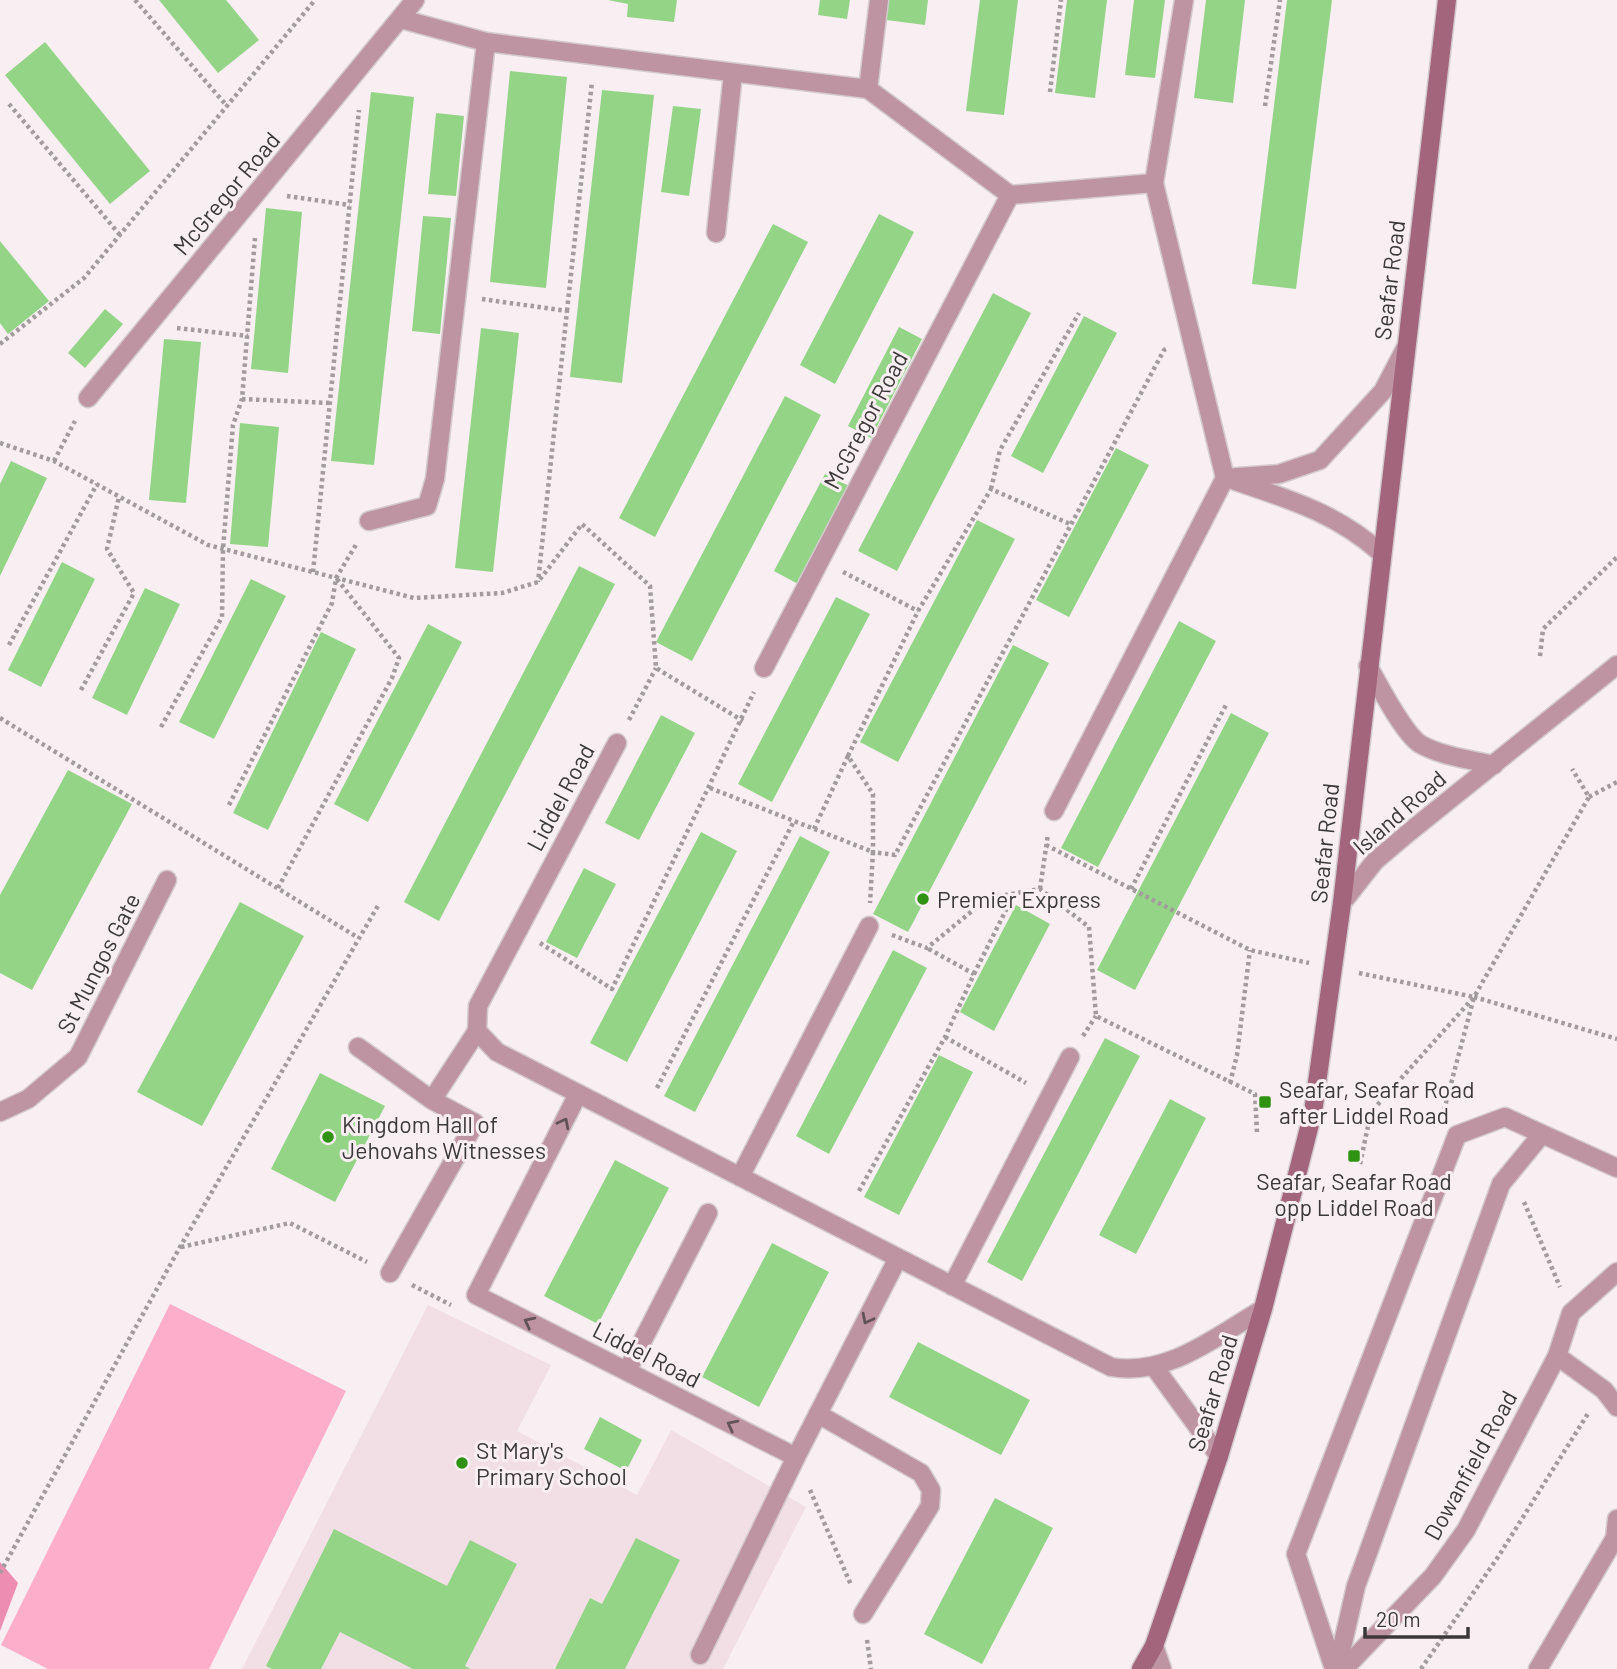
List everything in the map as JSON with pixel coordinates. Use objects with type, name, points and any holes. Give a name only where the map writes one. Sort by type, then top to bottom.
[{"type":"street","name":"McGregor Road","points":[[88,398],[415,0]]},
{"type":"street","points":[[868,89],[879,0]]},
{"type":"street","points":[[1054,811],[1225,478],[1154,183],[1184,0]]},
{"type":"street","name":"Seafar Road","points":[[1141,1669],[1154,1646],[1219,1456],[1263,1308],[1313,1112],[1342,903],[1447,0]]},
{"type":"street","points":[[401,19],[486,42],[868,89],[1010,195],[1154,183]]},
{"type":"street","points":[[369,522],[427,506],[435,479],[486,42]]},
{"type":"street","points":[[716,233],[733,73]]},
{"type":"street","name":"McGregor Road","points":[[764,668],[1010,195]]},
{"type":"street","points":[[1225,478],[1279,474],[1320,460],[1382,391],[1405,349]]},
{"type":"street","points":[[1225,478],[1294,501],[1353,528],[1381,553]]},
{"type":"street","name":"Island Road","points":[[1342,903],[1375,861],[1617,665]]},
{"type":"street","name":"Island Road","points":[[1368,666],[1391,707],[1419,743],[1459,757],[1494,765]]},
{"type":"street","name":"Liddel Road","points":[[477,1031],[478,1006],[617,743]]},
{"type":"street","name":"St Mungos Gate","points":[[0,1112],[28,1099],[78,1057],[167,880]]},
{"type":"street","points":[[740,1177],[869,926]]},
{"type":"street","points":[[432,1100],[477,1031],[498,1052],[1111,1367],[1133,1371],[1154,1368],[1187,1354],[1263,1308]]},
{"type":"street","points":[[358,1047],[432,1100],[475,1122],[390,1273]]},
{"type":"street","points":[[952,1286],[1070,1057]]},
{"type":"street","points":[[476,1295],[578,1094]]},
{"type":"street","points":[[1335,1669],[1296,1554],[1457,1135],[1505,1117],[1617,1168]]},
{"type":"street","points":[[1335,1669],[1356,1586],[1501,1184],[1542,1134]]},
{"type":"street","points":[[627,1371],[708,1213]]},
{"type":"street","points":[[700,1656],[796,1457],[898,1258]]},
{"type":"street","points":[[1571,1313],[1617,1272]]},
{"type":"street","name":"Liddel Road","points":[[476,1295],[796,1457]]},
{"type":"street","name":"Dowanfield Road","points":[[1344,1669],[1433,1576],[1466,1530],[1557,1356],[1571,1313]]},
{"type":"street","points":[[1557,1356],[1604,1390],[1617,1407]]},
{"type":"street","points":[[1154,1368],[1219,1456]]},
{"type":"street","points":[[818,1414],[921,1473],[931,1490],[930,1506],[863,1614]]},
{"type":"street","points":[[1538,1669],[1615,1538],[1617,1519]]},
{"type":"street","points":[[1154,1646],[1162,1669]]},
{"type":"path","points":[[135,0],[227,106]]},
{"type":"path","points":[[0,344],[84,278],[315,0]]},
{"type":"path","points":[[1049,92],[1061,0]]},
{"type":"path","points":[[1265,106],[1280,0]]},
{"type":"path","points":[[537,582],[595,56]]},
{"type":"path","points":[[313,572],[350,205],[361,67]]},
{"type":"path","points":[[9,104],[120,235]]},
{"type":"path","points":[[161,727],[222,617],[223,549],[233,425],[243,398],[258,192],[350,205]]},
{"type":"path","points":[[456,296],[567,311]]},
{"type":"path","points":[[814,829],[918,611],[991,489],[1000,450],[1079,313]]},
{"type":"path","points":[[148,325],[248,336]]},
{"type":"path","points":[[710,788],[873,852],[895,855],[1164,350],[1191,338]]},
{"type":"path","points":[[54,461],[88,398]]},
{"type":"path","points":[[243,398],[330,404]]},
{"type":"path","points":[[0,443],[54,461],[208,545],[414,598],[502,593],[537,582],[582,524],[650,586],[656,668],[617,743]]},
{"type":"path","points":[[9,645],[97,484]]},
{"type":"path","points":[[991,489],[1070,524]]},
{"type":"path","points":[[81,690],[134,593],[107,549],[119,497]]},
{"type":"path","points":[[229,805],[332,603],[336,578],[369,522]]},
{"type":"path","points":[[1540,656],[1543,629],[1617,557]]},
{"type":"path","points":[[820,560],[918,611]]},
{"type":"path","points":[[278,888],[392,678],[399,657],[336,578]]},
{"type":"path","points":[[656,668],[743,721]]},
{"type":"path","points":[[517,929],[612,989],[743,721],[764,668]]},
{"type":"path","points":[[1131,889],[1227,703]]},
{"type":"path","points":[[0,718],[357,937]]},
{"type":"path","points":[[848,756],[873,794],[869,926],[927,948],[974,974]]},
{"type":"path","points":[[1572,769],[1589,797]]},
{"type":"path","points":[[1360,1164],[1371,1112],[1474,997],[1589,797],[1617,782]]},
{"type":"path","points":[[1040,888],[1045,845],[1054,811]]},
{"type":"path","points":[[657,1088],[794,821]]},
{"type":"path","points":[[1045,845],[1250,950],[1316,964]]},
{"type":"path","points":[[927,948],[988,898],[1040,888]]},
{"type":"path","points":[[1040,888],[1088,927],[1096,1016],[1255,1094],[1257,1132]]},
{"type":"path","points":[[859,1191],[945,1037],[1014,894]]},
{"type":"path","points":[[0,1573],[180,1247],[357,937],[379,904]]},
{"type":"path","points":[[1230,1083],[1237,1055],[1250,950]]},
{"type":"path","points":[[1355,972],[1474,997],[1617,1039]]},
{"type":"path","points":[[1457,1135],[1442,1112],[1474,997]]},
{"type":"path","points":[[945,1037],[1050,1096]]},
{"type":"path","points":[[1501,1184],[1524,1202],[1571,1313]]},
{"type":"path","points":[[180,1247],[290,1223],[463,1311],[476,1295]]},
{"type":"path","points":[[1421,1669],[1498,1557],[1604,1390]]},
{"type":"path","points":[[796,1457],[863,1614],[871,1669]]},
{"type":"shaded area","points":[[170,1304],[346,1391],[209,1669],[48,1669],[1,1645]]},
{"type":"shaded area","name":"St Mary's Primary School","points":[[428,1305],[551,1365],[517,1431],[637,1495],[671,1430],[806,1507],[723,1669],[242,1669]]},
{"type":"shaded area","points":[[0,1562],[18,1583],[0,1631]]},
{"type":"building","points":[[159,0],[226,0],[259,40],[218,73]]},
{"type":"building","points":[[608,0],[677,0],[674,22],[627,17],[628,4]]},
{"type":"building","points":[[820,0],[850,0],[847,19],[818,15]]},
{"type":"building","points":[[889,0],[928,0],[925,25],[886,20]]},
{"type":"building","points":[[980,0],[1018,0],[1004,115],[966,111]]},
{"type":"building","points":[[1067,0],[1107,0],[1095,98],[1055,93]]},
{"type":"building","points":[[1134,0],[1165,0],[1155,78],[1125,75]]},
{"type":"building","points":[[1206,0],[1245,0],[1233,103],[1194,98]]},
{"type":"building","points":[[1287,0],[1332,0],[1296,289],[1252,284]]},
{"type":"building","points":[[45,42],[150,171],[110,204],[5,75]]},
{"type":"building","points":[[510,71],[567,77],[546,288],[490,282]]},
{"type":"building","points":[[602,90],[654,95],[622,383],[570,377]]},
{"type":"building","points":[[371,92],[414,97],[374,465],[331,461]]},
{"type":"building","points":[[673,106],[701,109],[689,196],[661,192]]},
{"type":"building","points":[[436,113],[464,116],[456,196],[428,194]]},
{"type":"building","points":[[266,208],[302,212],[288,373],[251,369]]},
{"type":"building","points":[[879,214],[914,232],[835,384],[800,365]]},
{"type":"building","points":[[423,216],[451,218],[440,334],[412,331]]},
{"type":"building","points":[[773,224],[808,242],[655,537],[619,518]]},
{"type":"building","points":[[0,241],[49,301],[8,334],[0,323]]},
{"type":"building","points":[[993,293],[1031,313],[897,571],[858,551]]},
{"type":"building","points":[[105,309],[123,324],[85,368],[68,353]]},
{"type":"building","points":[[1084,316],[1117,333],[1043,473],[1011,456]]},
{"type":"building","points":[[899,327],[922,339],[871,438],[848,426]]},
{"type":"building","points":[[481,328],[519,333],[493,572],[455,568]]},
{"type":"building","points":[[164,339],[201,342],[186,503],[149,500]]},
{"type":"building","points":[[785,396],[821,415],[692,661],[656,642]]},
{"type":"building","points":[[240,423],[279,427],[268,547],[230,544]]},
{"type":"building","points":[[1116,448],[1149,465],[1069,617],[1036,600]]},
{"type":"building","points":[[11,461],[47,478],[0,576],[0,484]]},
{"type":"building","points":[[825,474],[849,486],[798,584],[774,571]]},
{"type":"building","points":[[977,520],[1015,539],[898,762],[860,742]]},
{"type":"building","points":[[62,562],[95,579],[41,687],[8,670]]},
{"type":"building","points":[[579,566],[615,584],[439,921],[404,902]]},
{"type":"building","points":[[251,579],[286,596],[214,739],[179,722]]},
{"type":"building","points":[[145,588],[180,604],[127,715],[92,698]]},
{"type":"building","points":[[836,597],[870,614],[772,802],[738,784]]},
{"type":"building","points":[[1179,621],[1216,641],[1098,867],[1061,848]]},
{"type":"building","points":[[428,624],[462,642],[368,822],[334,804]]},
{"type":"building","points":[[321,632],[356,649],[268,830],[233,813]]},
{"type":"building","points":[[1013,645],[1049,663],[908,932],[873,914]]},
{"type":"building","points":[[1231,713],[1269,733],[1135,990],[1097,970]]},
{"type":"building","points":[[661,715],[695,733],[639,840],[605,823]]},
{"type":"building","points":[[68,770],[132,804],[32,990],[0,973],[0,895]]},
{"type":"building","points":[[701,832],[737,851],[627,1062],[590,1043]]},
{"type":"building","points":[[800,836],[830,852],[695,1112],[664,1096]]},
{"type":"building","points":[[584,868],[616,884],[577,958],[546,942]]},
{"type":"building","points":[[240,902],[304,936],[202,1126],[137,1092]]},
{"type":"building","points":[[1016,905],[1050,924],[994,1031],[960,1012]]},
{"type":"building","points":[[893,950],[927,968],[829,1154],[796,1136]]},
{"type":"building","points":[[1105,1038],[1140,1056],[1022,1281],[987,1262]]},
{"type":"building","points":[[939,1055],[973,1072],[899,1215],[864,1197]]},
{"type":"building","name":"Kingdom Hall of Jehovahs Witnesses","points":[[320,1073],[385,1106],[335,1202],[271,1169]]},
{"type":"building","points":[[1170,1099],[1206,1118],[1136,1254],[1099,1235]]},
{"type":"building","points":[[615,1160],[669,1188],[598,1324],[544,1296]]},
{"type":"building","points":[[772,1243],[829,1272],[759,1407],[702,1377]]},
{"type":"building","points":[[918,1342],[1030,1400],[1001,1455],[889,1397]]},
{"type":"building","points":[[600,1417],[642,1440],[626,1471],[584,1449]]},
{"type":"building","points":[[995,1498],[1053,1528],[982,1664],[924,1634]]},
{"type":"building","points":[[334,1529],[447,1586],[470,1540],[517,1564],[465,1666],[471,1669],[413,1669],[340,1632],[321,1669],[272,1669],[266,1666]]},
{"type":"building","points":[[636,1538],[680,1560],[625,1669],[555,1669],[590,1598],[602,1604]]},
{"type":"place","name":"Premier Express","points":[[923,899]]},
{"type":"place","name":"Seafar, Seafar Road after Liddel Road","points":[[1265,1102]]},
{"type":"place","name":"Kingdom Hall of Jehovahs Witnesses","points":[[328,1137]]},
{"type":"place","name":"Seafar, Seafar Road opp Liddel Road","points":[[1354,1156]]},
{"type":"place","name":"St Mary's Primary School","points":[[462,1463]]}]
